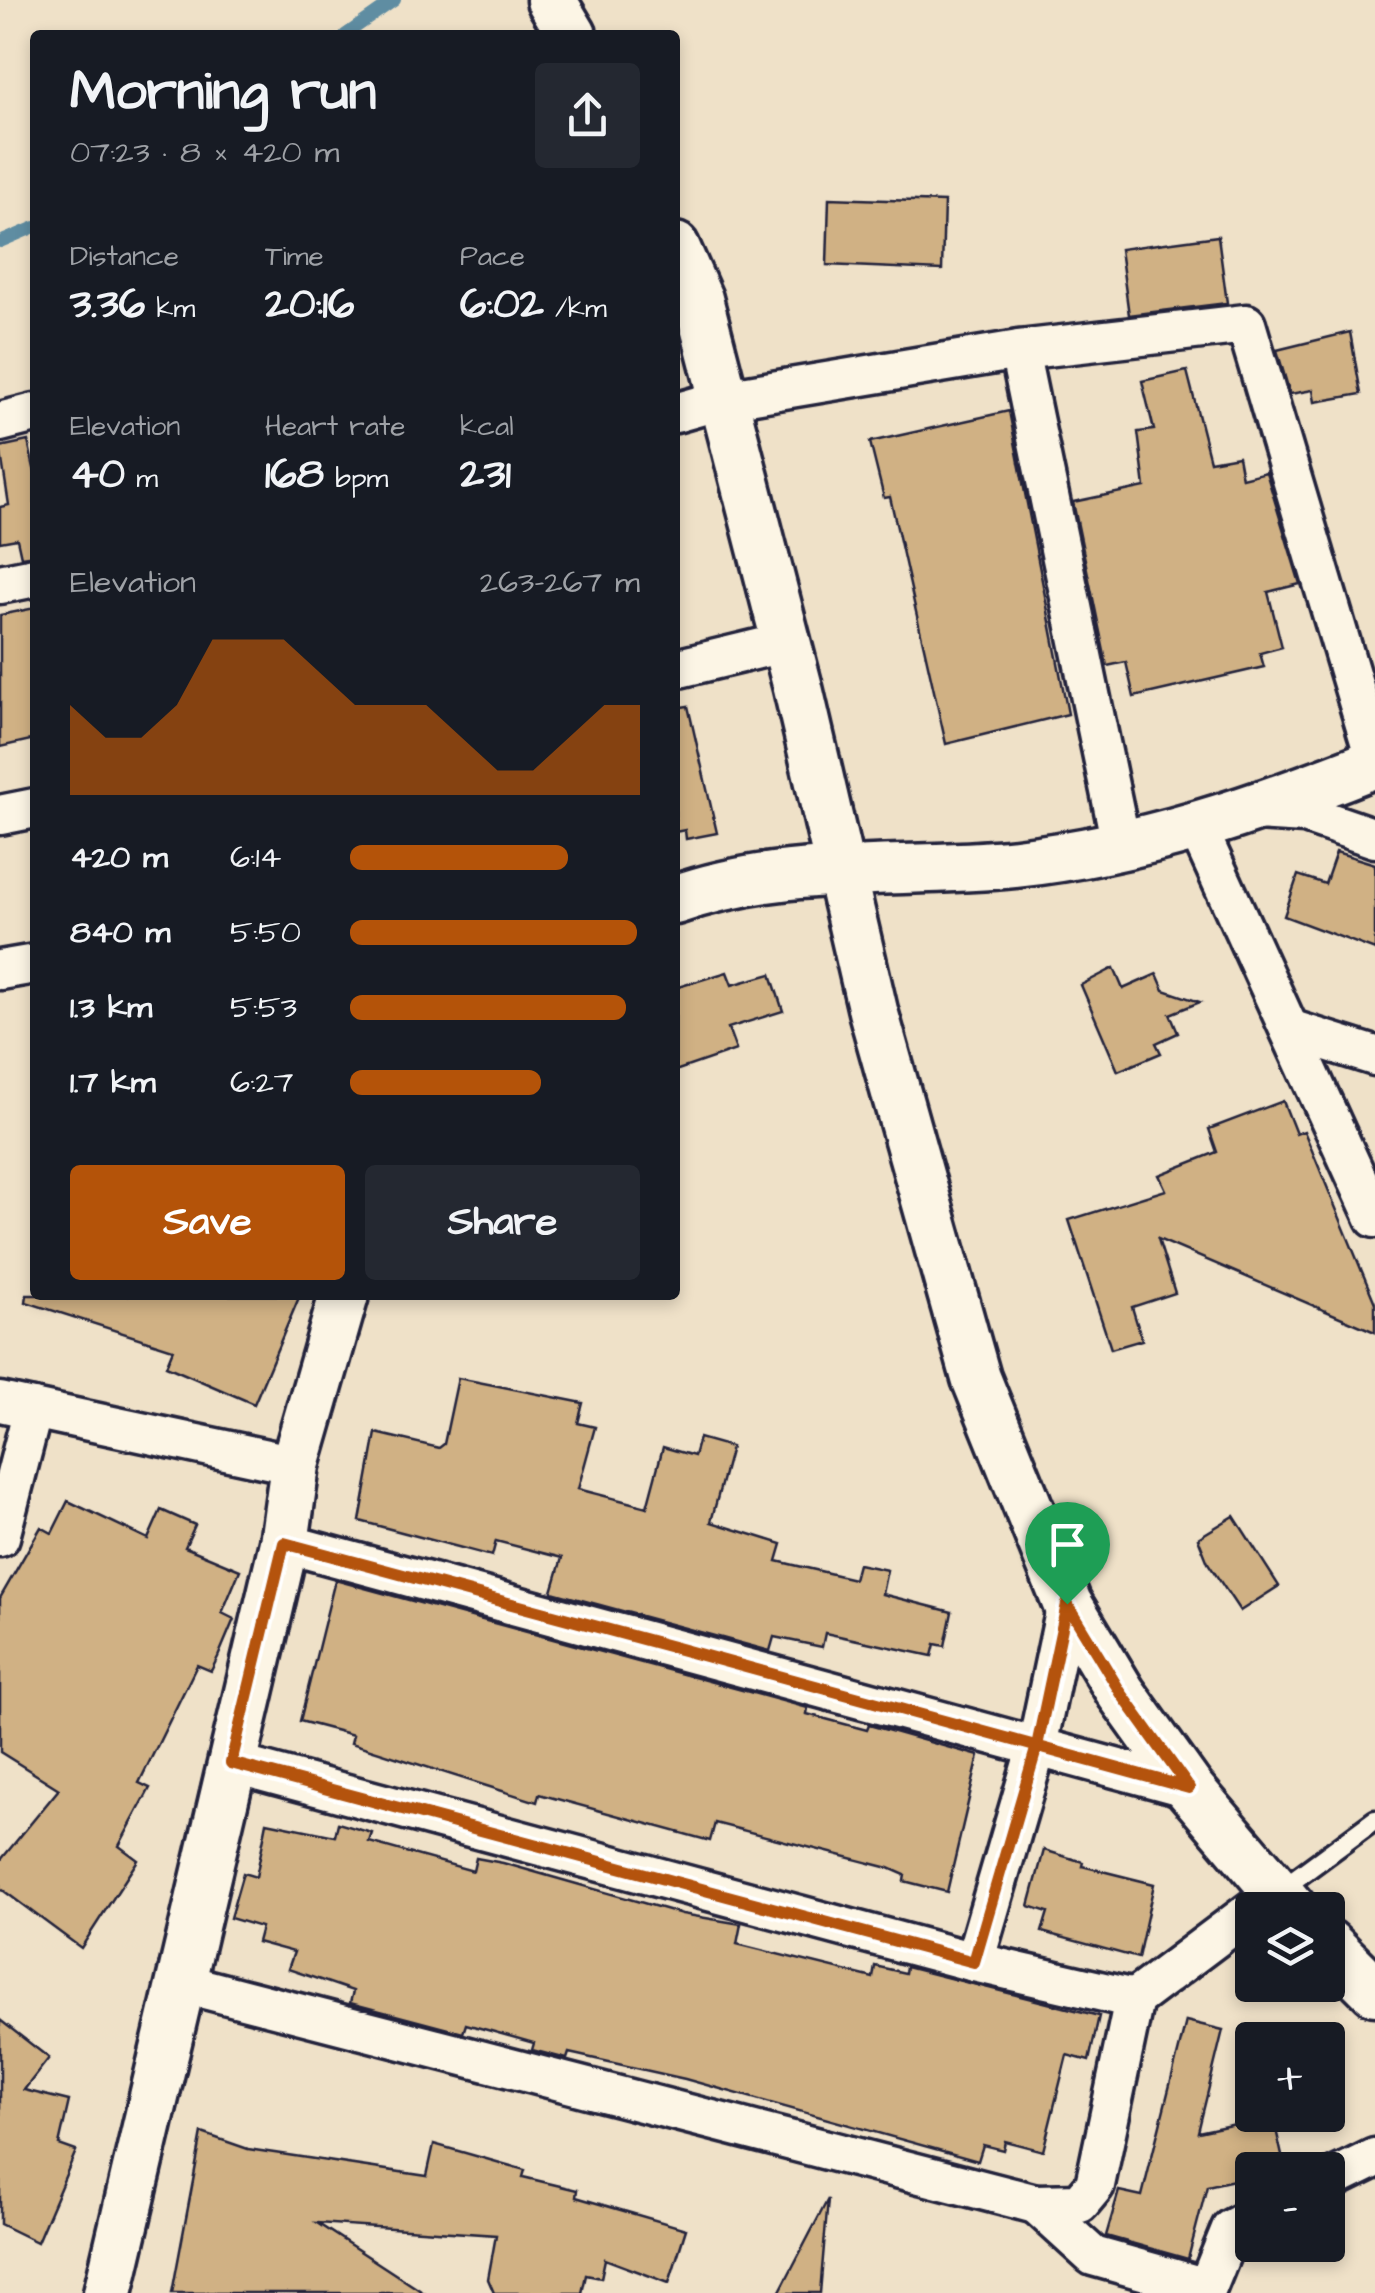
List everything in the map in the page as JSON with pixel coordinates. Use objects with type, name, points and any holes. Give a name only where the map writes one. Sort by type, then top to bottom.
[{"type":"street","points":[[550,0],[569,30]]},
{"type":"street","points":[[680,259],[698,299],[787,642],[873,1011],[976,1378],[1067,1604],[1121,1693],[1189,1788],[1276,1892]]},
{"type":"street","points":[[680,411],[724,399],[1019,350],[1246,324],[1375,761],[1255,811],[1122,849],[1012,863],[842,867],[700,891],[680,898]]},
{"type":"street","points":[[1019,350],[1122,849]]},
{"type":"street","points":[[0,422],[30,414]]},
{"type":"street","points":[[0,584],[30,577]]},
{"type":"street","points":[[680,668],[787,642]]},
{"type":"street","points":[[0,815],[30,809]]},
{"type":"street","points":[[1255,811],[1305,814],[1375,838]]},
{"type":"street","points":[[1197,826],[1375,1218]]},
{"type":"street","points":[[0,970],[30,965]]},
{"type":"street","points":[[1292,1030],[1375,1056]]},
{"type":"street","points":[[108,2293],[121,2252],[178,1982],[284,1543],[295,1465],[343,1300]]},
{"type":"street","points":[[0,1537],[16,1405],[295,1465]]},
{"type":"street","points":[[284,1543],[1189,1788]]},
{"type":"street","points":[[974,1962],[1037,1746],[1067,1604]]},
{"type":"street","points":[[231,1763],[974,1962],[1134,1999]]},
{"type":"street","points":[[178,1982],[1036,2204],[1080,2202],[1096,2185],[1134,1999],[1235,1934]]},
{"type":"street","points":[[1345,1961],[1375,1991]]},
{"type":"street","points":[[1345,2173],[1375,2158]]},
{"type":"street","points":[[1036,2204],[1093,2256],[1205,2290],[1235,2227]]},
{"type":"lane","points":[[1295,1892],[1375,1820]]},
{"type":"building","points":[[829,198],[944,202],[942,270],[827,265]]},
{"type":"building","points":[[1218,236],[1227,303],[1129,315],[1120,249]]},
{"type":"building","points":[[1350,332],[1361,394],[1315,402],[1313,390],[1290,394],[1277,350]]},
{"type":"building","points":[[1187,371],[1210,461],[1238,456],[1242,478],[1266,472],[1300,584],[1268,592],[1282,647],[1260,653],[1264,667],[1134,697],[1126,662],[1107,666],[1073,502],[1145,487],[1138,432],[1154,430],[1142,381]]},
{"type":"building","points":[[1009,411],[1068,714],[946,744],[890,497],[884,498],[870,442]]},
{"type":"building","points":[[28,441],[30,556],[21,557],[17,539],[0,542],[0,507],[9,505],[0,447]]},
{"type":"building","points":[[30,609],[30,740],[0,747],[0,615]]},
{"type":"building","points":[[688,706],[717,833],[686,839],[685,830],[680,831],[680,707]]},
{"type":"building","points":[[1336,852],[1375,864],[1375,950],[1284,916],[1298,875],[1325,884]]},
{"type":"building","points":[[1114,968],[1123,989],[1157,974],[1164,990],[1200,1002],[1170,1014],[1178,1033],[1156,1043],[1161,1053],[1118,1071],[1081,985]]},
{"type":"building","points":[[727,972],[732,985],[771,974],[783,1011],[728,1028],[736,1050],[680,1069],[680,986]]},
{"type":"building","points":[[1283,1101],[1296,1134],[1304,1131],[1375,1303],[1375,1332],[1158,1239],[1175,1293],[1132,1307],[1142,1340],[1111,1349],[1069,1220],[1166,1190],[1159,1175],[1217,1152],[1209,1129]]},
{"type":"building","points":[[27,1295],[30,1300],[298,1300],[254,1404],[166,1366],[173,1349],[26,1302]]},
{"type":"building","points":[[458,1378],[583,1403],[578,1423],[595,1427],[578,1489],[647,1507],[663,1447],[694,1456],[699,1438],[731,1447],[711,1522],[782,1544],[777,1561],[854,1579],[858,1564],[887,1570],[882,1594],[952,1612],[945,1646],[935,1644],[932,1656],[825,1633],[822,1647],[774,1637],[770,1651],[552,1592],[562,1558],[496,1541],[492,1556],[360,1521],[376,1433],[439,1448],[444,1444]]},
{"type":"building","points":[[68,1501],[148,1539],[161,1510],[195,1525],[185,1547],[240,1570],[222,1613],[234,1619],[218,1657],[211,1671],[197,1665],[139,1783],[150,1788],[119,1846],[138,1860],[81,1948],[0,1888],[0,1861],[59,1789],[0,1752],[0,1598],[41,1527],[52,1533]]},
{"type":"building","points":[[1234,1516],[1279,1586],[1240,1611],[1208,1563],[1198,1538]]},
{"type":"building","points":[[335,1580],[808,1708],[807,1714],[867,1730],[869,1725],[979,1756],[947,1892],[904,1881],[905,1875],[889,1868],[715,1823],[710,1841],[539,1794],[537,1802],[351,1743],[353,1735],[300,1721]]},
{"type":"building","points":[[267,1822],[335,1836],[338,1823],[372,1833],[369,1842],[473,1871],[476,1858],[503,1863],[682,1914],[741,1924],[737,1944],[873,1978],[875,1966],[905,1973],[906,1967],[1099,2016],[1089,2061],[1067,2055],[1043,2151],[1005,2141],[1003,2150],[983,2145],[978,2161],[685,2079],[569,2053],[567,2059],[532,2050],[534,2043],[466,2024],[463,2033],[350,2003],[353,1991],[288,1969],[294,1952],[257,1942],[261,1927],[230,1918],[243,1873],[256,1877]]},
{"type":"building","points":[[1044,1850],[1083,1862],[1082,1866],[1154,1884],[1138,1958],[1042,1932],[1048,1912],[1029,1906]]},
{"type":"building","points":[[0,2020],[49,2058],[24,2090],[69,2101],[59,2145],[76,2151],[37,2242],[0,2224]]},
{"type":"building","points":[[1186,2021],[1223,2030],[1198,2132],[1235,2124],[1235,2132],[1277,2132],[1281,2152],[1235,2152],[1235,2180],[1207,2186],[1188,2259],[1106,2236],[1119,2191],[1142,2196]]},
{"type":"building","points":[[202,2133],[248,2149],[427,2176],[434,2144],[525,2170],[523,2177],[577,2190],[576,2197],[686,2229],[669,2283],[605,2259],[601,2278],[586,2275],[582,2293],[494,2293],[488,2279],[496,2235],[317,2223],[424,2293],[172,2293]]},
{"type":"building","points":[[828,2199],[820,2293],[779,2293]]},
{"type":"waterway","points":[[352,30],[395,0]]},
{"type":"waterway","points":[[0,242],[30,229]]},
{"type":"route","points":[[1067,1604],[1037,1746],[974,1962],[638,1868],[231,1763],[284,1543],[663,1643],[788,1677],[1037,1746],[1189,1788],[1121,1693],[1067,1604]]}]
